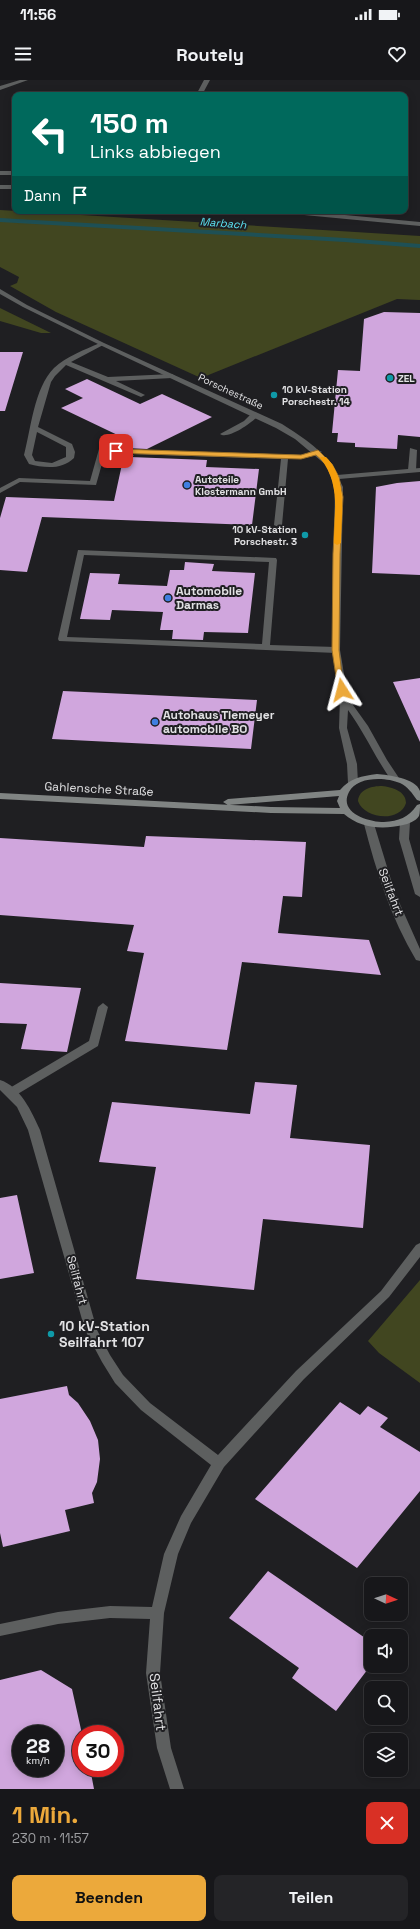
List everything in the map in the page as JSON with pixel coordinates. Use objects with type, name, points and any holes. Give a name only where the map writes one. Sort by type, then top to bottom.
[{"type":"street","points":[[0,88],[25,80]]},
{"type":"street","points":[[201,92],[207,80]]},
{"type":"street","points":[[0,173],[12,173]]},
{"type":"street","points":[[0,187],[12,187]]},
{"type":"street","points":[[315,214],[420,224]]},
{"type":"street","name":"Porschestraße","points":[[0,291],[25,306],[102,344],[255,414],[298,437],[318,452],[329,464],[336,477],[339,497],[336,562],[336,650],[344,698],[343,728],[352,764],[353,783]]},
{"type":"street","points":[[35,428],[69,446],[71,452],[70,458],[64,463],[52,466],[32,462],[28,455],[43,396],[52,375],[74,357],[102,344]]},
{"type":"street","points":[[66,363],[107,379],[141,395]]},
{"type":"street","points":[[107,379],[172,376]]},
{"type":"street","points":[[224,434],[247,422],[255,414]]},
{"type":"street","points":[[336,477],[416,470],[412,450]]},
{"type":"street","points":[[0,491],[19,480],[93,483],[102,451],[301,457],[318,452]]},
{"type":"street","points":[[278,525],[285,456]]},
{"type":"street","points":[[266,647],[273,560],[81,552],[62,639],[336,650]]},
{"type":"street","name":"Porschestraße","points":[[344,698],[364,726],[382,760],[394,778]]},
{"type":"street","points":[[420,798],[416,786],[394,778],[372,777],[353,783],[343,793],[342,802],[346,811],[356,819],[369,824],[388,825],[405,822],[414,816],[420,809]]},
{"type":"street","name":"Gahlensche Straße","points":[[197,805],[343,793]]},
{"type":"street","name":"Gahlensche Straße","points":[[0,796],[110,803],[197,805],[271,810],[346,811]]},
{"type":"street","points":[[405,822],[404,839],[420,894]]},
{"type":"street","name":"Seilfahrt","points":[[369,824],[386,882],[411,943],[420,958]]},
{"type":"street","points":[[12,1092],[94,1043],[103,1007]]},
{"type":"street","name":"Seilfahrt","points":[[0,1084],[12,1092],[28,1115],[34,1130],[91,1330],[106,1358],[123,1384],[153,1413],[219,1463]]},
{"type":"street","name":"Seilfahrt","points":[[177,1789],[164,1748],[153,1673],[157,1613],[171,1554],[186,1520],[219,1463],[300,1375],[386,1294],[420,1248]]},
{"type":"street","points":[[0,1630],[58,1618],[102,1612],[157,1613]]},
{"type":"green space","points":[[0,210],[12,211],[12,214],[65,214],[420,236],[420,300],[397,299],[201,378],[56,312],[10,286],[17,283],[19,277],[0,267]]},
{"type":"green space","points":[[0,308],[51,333],[41,333],[0,321]]},
{"type":"green space","points":[[382,786],[398,790],[404,795],[406,803],[397,814],[390,816],[374,815],[367,812],[358,801],[363,791]]},
{"type":"green space","points":[[420,1280],[420,1383],[379,1353],[368,1341]]},
{"type":"building","name":"ZEL","points":[[384,312],[420,313],[420,437],[398,435],[397,449],[355,447],[355,443],[337,442],[338,433],[332,433],[338,370],[360,371],[364,319]]},
{"type":"building","points":[[0,352],[23,352],[5,411],[0,411]]},
{"type":"building","points":[[87,379],[140,404],[162,394],[212,417],[147,449],[126,448],[128,440],[61,408],[83,398],[65,389]]},
{"type":"building","name":"Autoteile Klostermann GmbH","points":[[124,455],[134,455],[130,457],[207,460],[206,467],[259,469],[252,525],[42,517],[27,572],[0,570],[0,518],[6,497],[114,501]]},
{"type":"building","points":[[420,481],[420,575],[372,573],[376,487]]},
{"type":"building","name":"Automobile Darmas","points":[[185,562],[214,564],[212,571],[255,573],[248,633],[204,632],[203,640],[172,639],[173,630],[160,630],[163,612],[112,610],[110,620],[80,619],[90,573],[120,574],[118,584],[167,586],[170,570],[184,570]]},
{"type":"building","points":[[420,678],[420,742],[393,682]]},
{"type":"building","name":"Autohaus Tiemeyer automobile BO","points":[[63,691],[257,700],[251,749],[52,739]]},
{"type":"building","points":[[146,836],[306,842],[302,897],[283,896],[278,933],[369,940],[381,975],[242,962],[227,1050],[125,1041],[144,953],[127,951],[134,925],[0,915],[0,838],[144,847]]},
{"type":"building","points":[[0,983],[81,988],[67,1052],[21,1049],[27,1024],[0,1023]]},
{"type":"building","points":[[255,1082],[297,1085],[290,1138],[370,1145],[363,1228],[263,1219],[254,1290],[136,1279],[156,1167],[99,1162],[112,1102],[250,1114]]},
{"type":"building","points":[[17,1195],[34,1273],[0,1279],[0,1198]]},
{"type":"building","points":[[67,1386],[69,1395],[78,1403],[90,1421],[98,1440],[100,1459],[97,1482],[92,1493],[94,1503],[65,1510],[70,1531],[3,1547],[0,1533],[0,1399]]},
{"type":"building","points":[[340,1402],[360,1415],[368,1406],[388,1418],[380,1427],[420,1452],[420,1491],[357,1568],[255,1499]]},
{"type":"building","points":[[268,1571],[364,1637],[365,1673],[336,1711],[292,1678],[299,1668],[229,1618]]},
{"type":"building","points":[[41,1670],[72,1689],[80,1725],[72,1725],[72,1777],[92,1777],[94,1789],[0,1789],[0,1680]]},
{"type":"waterway","name":"Marbach","points":[[0,220],[345,240],[420,246]]},
{"type":"slow traffic","points":[[323,458],[329,464],[336,477],[338,487],[337,543]]},
{"type":"place","name":"ZEL","points":[[390,378]]},
{"type":"place","name":"10 kV-Station Porschestr. 14","points":[[274,395]]},
{"type":"place","name":"Autoteile Klostermann GmbH","points":[[187,485]]},
{"type":"place","name":"10 kV-Station Porschestr. 3","points":[[305,535]]},
{"type":"place","name":"Automobile Darmas","points":[[168,598]]},
{"type":"place","name":"Autohaus Tiemeyer automobile BO","points":[[155,722]]},
{"type":"place","name":"10 kV-Station Seilfahrt 107","points":[[51,1334]]},
{"type":"route","points":[[116,451],[301,457],[318,452],[329,464],[336,477],[338,487],[336,650],[342,690]]}]
